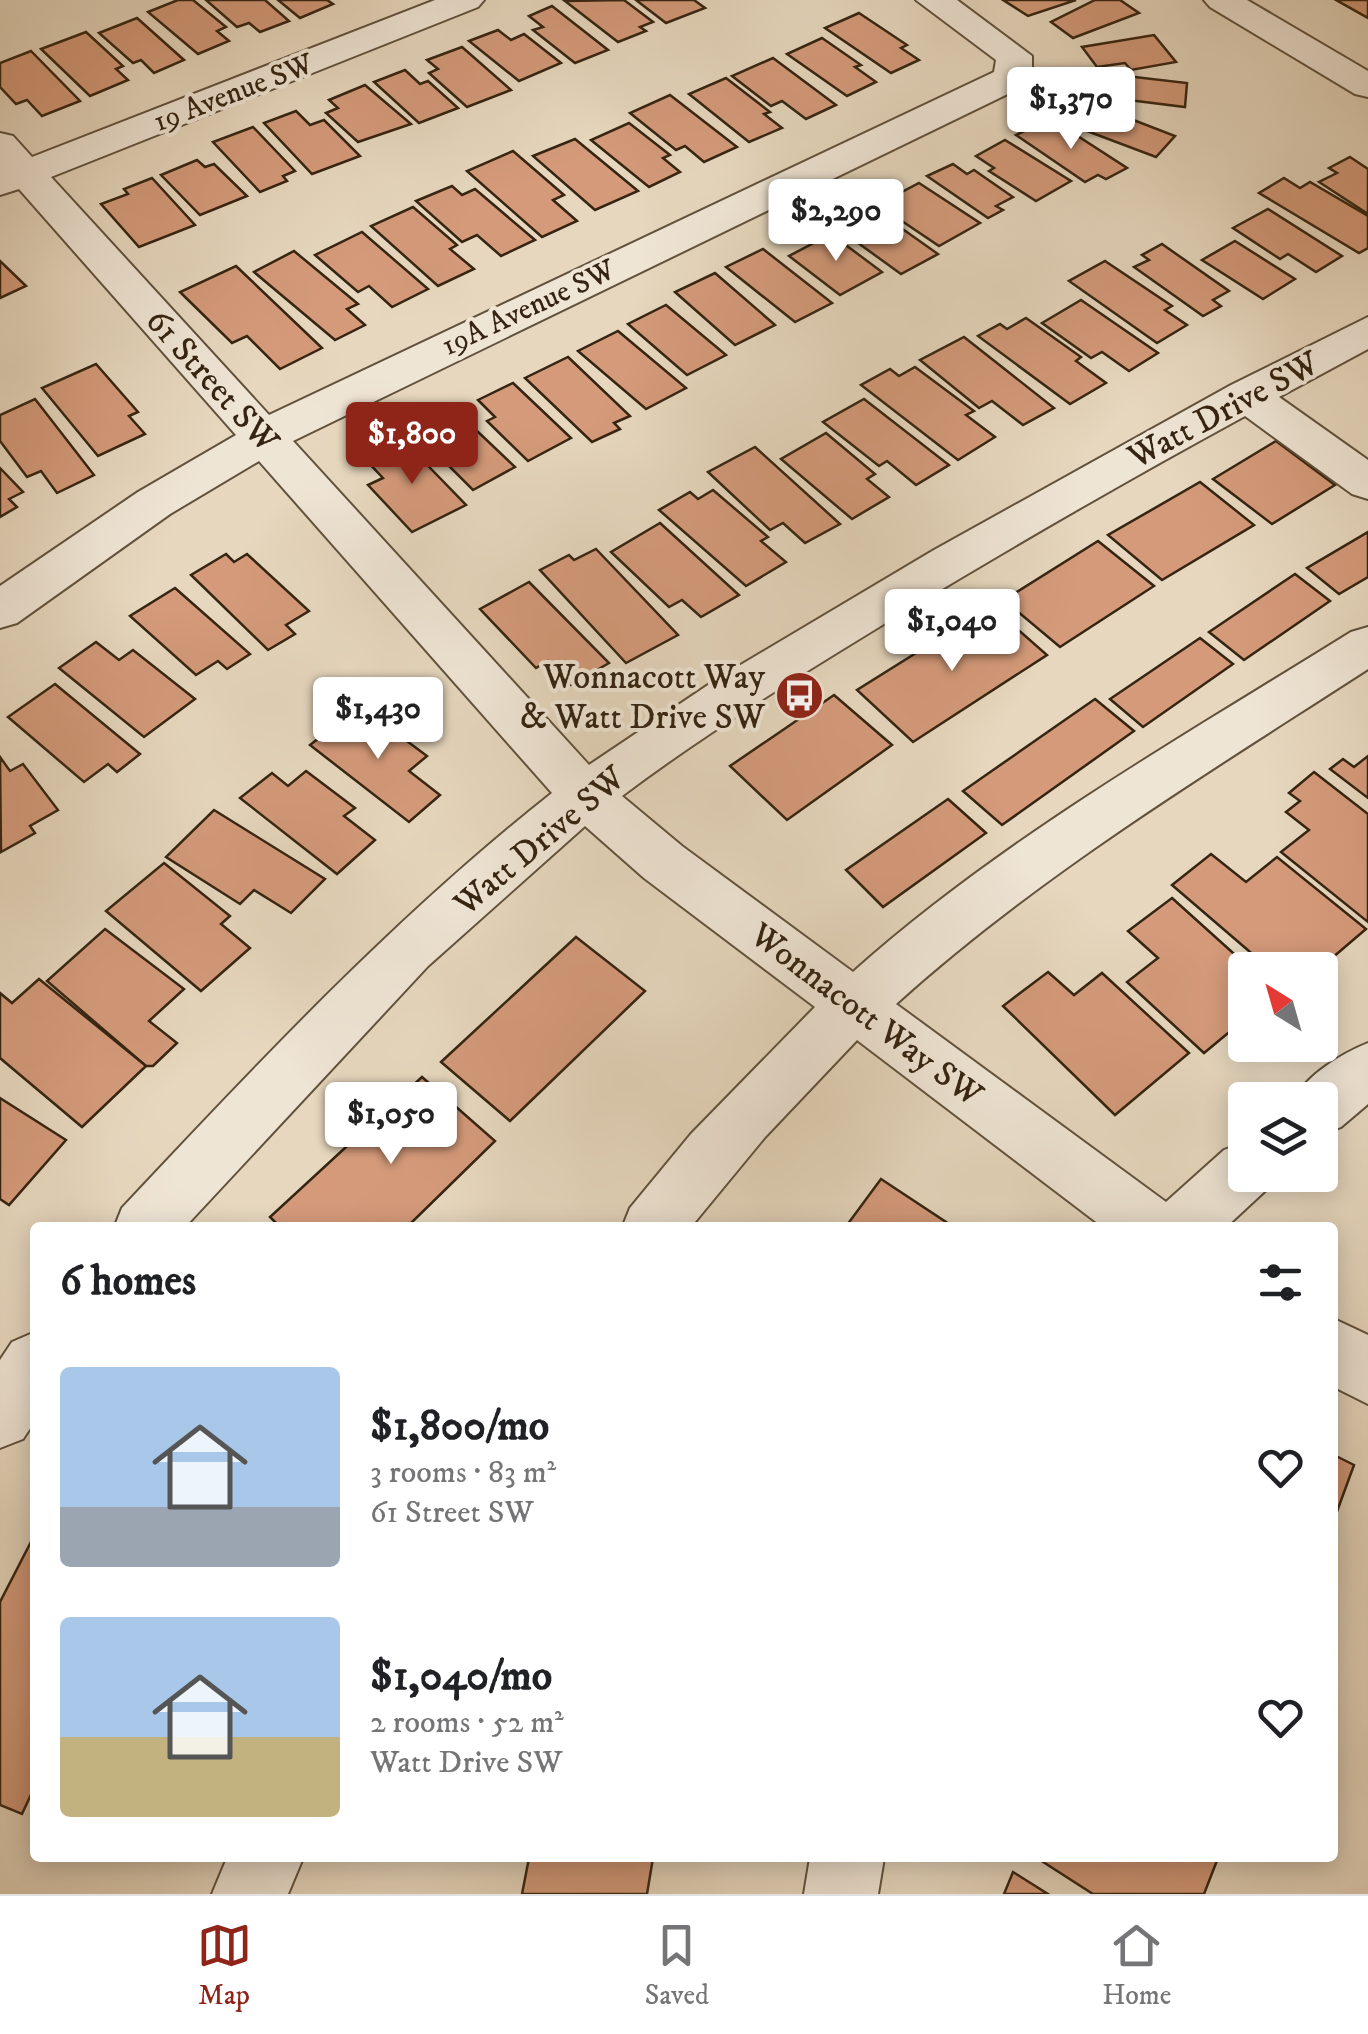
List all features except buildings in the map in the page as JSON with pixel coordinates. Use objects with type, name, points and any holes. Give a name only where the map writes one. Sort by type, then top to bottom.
[{"type":"street","name":"19 Avenue SW","points":[[9,167],[466,0]]},
{"type":"street","name":"19A Avenue SW","points":[[0,610],[154,503],[263,437],[368,382],[1007,80],[1016,64],[994,39],[934,0]]},
{"type":"street","points":[[1222,0],[1368,86]]},
{"type":"street","name":"61 Street SW","points":[[9,167],[263,437],[585,796]]},
{"type":"street","name":"Watt Drive SW","points":[[150,1222],[321,1038],[434,928],[585,796],[788,659],[1016,522],[1368,330]]},
{"type":"street","points":[[1246,395],[1368,483]]},
{"type":"street","points":[[657,1222],[698,1168],[854,1005],[918,950],[1080,829],[1368,645]]},
{"type":"street","name":"Wonnacott Way SW","points":[[585,796],[652,854],[1145,1222]]},
{"type":"street","points":[[1338,1093],[1368,1069]]},
{"type":"street","points":[[1188,1222],[1228,1185]]},
{"type":"street","points":[[1338,1353],[1368,1372]]},
{"type":"street","points":[[0,1416],[30,1371]]},
{"type":"street","points":[[249,1894],[264,1862]]},
{"type":"street","points":[[841,1894],[846,1862]]},
{"type":"place","name":"Wonnacott Way & Watt Drive SW","points":[[800,696]]}]
